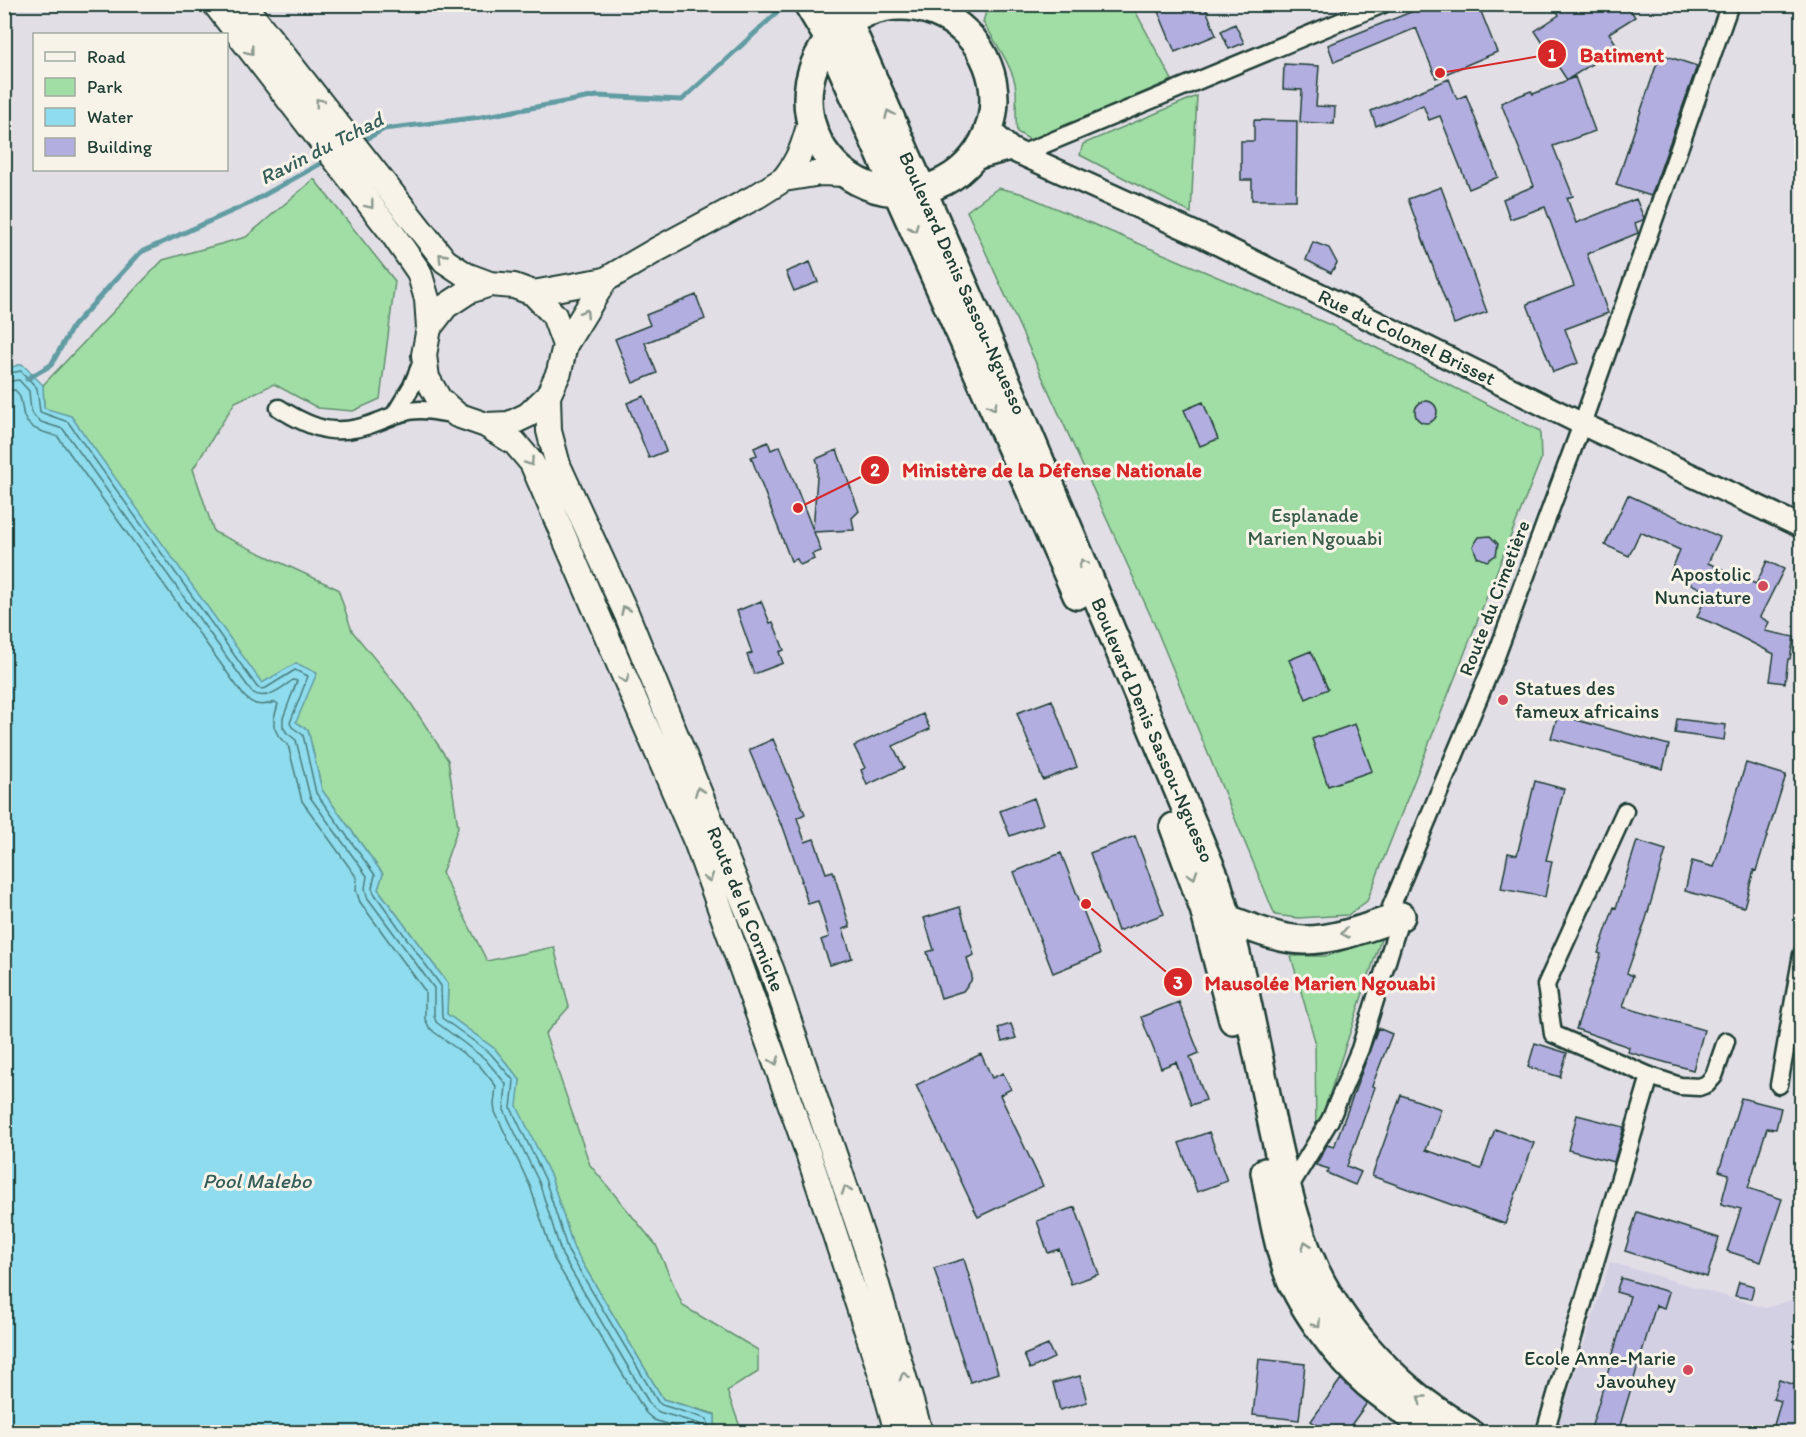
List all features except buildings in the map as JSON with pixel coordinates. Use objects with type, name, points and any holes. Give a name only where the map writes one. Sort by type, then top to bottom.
[{"type":"main road","points":[[214,4],[392,233],[419,272],[427,299],[429,328],[424,355],[427,378],[439,399],[457,415],[486,425],[508,424],[528,415],[548,396],[559,372],[565,345],[605,280]]},
{"type":"main road","points":[[243,4],[445,261],[466,274],[490,284],[514,286],[533,293],[554,315],[565,345]]},
{"type":"main road","name":"Boulevard Denis Sassou-Nguesso","points":[[808,4],[838,22],[1185,854],[1225,982],[1284,1258],[1293,1286],[1326,1337],[1347,1362],[1367,1382],[1433,1432]]},
{"type":"main road","points":[[897,5],[952,11],[982,54],[991,78],[993,104],[989,129],[971,160],[949,179],[910,191],[870,187],[845,174],[823,151],[810,122],[807,93],[814,64],[838,22],[871,10],[897,5]]},
{"type":"main road","points":[[533,293],[605,280],[757,196],[784,179],[795,164],[803,148],[810,122]]},
{"type":"main road","points":[[784,179],[821,173],[845,174]]},
{"type":"main road","name":"Boulevard Denis Sassou-Nguesso","points":[[910,191],[1011,392],[1216,879],[1243,976],[1287,1191],[1312,1263],[1328,1295],[1383,1366],[1415,1395],[1469,1432]]},
{"type":"main road","points":[[429,328],[446,306],[469,291],[490,284]]},
{"type":"main road","name":"Route de la Corniche","points":[[548,396],[549,431],[558,465],[627,615],[772,971],[867,1251],[920,1432]]},
{"type":"main road","name":"Route de la Corniche","points":[[486,425],[515,444],[532,463],[696,844],[808,1153],[881,1374],[897,1432]]},
{"type":"main road","points":[[1228,919],[1269,934],[1305,940],[1350,933],[1401,916]]},
{"type":"street","points":[[971,160],[1016,151],[1383,4]]},
{"type":"street","name":"Route du Cimetière","points":[[1287,1191],[1330,1120],[1360,1049],[1401,916],[1391,907],[1495,659],[1582,424],[1730,4]]},
{"type":"street","name":"Rue du Colonel Brisset","points":[[989,129],[1016,151],[1204,237],[1582,424],[1802,527]]},
{"type":"street","points":[[395,414],[412,386],[424,355]]},
{"type":"street","points":[[279,408],[301,422],[322,429],[341,431],[379,422],[395,414],[420,410],[457,415]]},
{"type":"street","points":[[1625,811],[1546,986],[1553,1034],[1650,1076],[1680,1086],[1699,1087],[1707,1084],[1714,1076],[1726,1041]]},
{"type":"street","points":[[1779,1084],[1802,954]]},
{"type":"street","points":[[1545,1432],[1650,1076]]},
{"type":"shaded area","name":"Ecole Anne-Marie Javouhey","points":[[1610,1262],[1765,1308],[1801,1297],[1801,1432],[1556,1432]]},
{"type":"green space","points":[[988,5],[1132,5],[1172,80],[1032,141],[1017,132],[1015,82],[1003,54],[983,22]]},
{"type":"green space","points":[[1197,96],[1191,213],[1080,155],[1083,144]]},
{"type":"green space","points":[[314,179],[395,281],[380,399],[353,411],[318,408],[274,384],[235,402],[193,469],[214,532],[338,589],[352,631],[410,702],[448,760],[458,827],[442,873],[487,961],[554,947],[569,1007],[545,1034],[590,1165],[656,1245],[683,1306],[758,1350],[758,1372],[727,1391],[742,1432],[715,1432],[715,1414],[663,1399],[574,1249],[551,1177],[516,1106],[520,1080],[495,1049],[447,1014],[448,984],[378,889],[383,874],[322,790],[308,730],[295,723],[296,663],[262,684],[71,417],[44,409],[43,385],[163,260],[246,237]]},
{"type":"green space","name":"Esplanade Marien Ngouabi","points":[[998,188],[1020,193],[1335,327],[1540,431],[1541,459],[1367,901],[1348,915],[1298,918],[1275,915],[1153,621],[967,211]]},
{"type":"green space","points":[[1382,936],[1316,1135],[1315,1041],[1291,956],[1328,956]]},
{"type":"water","name":"Pool Malebo","points":[[22,364],[43,385],[44,408],[71,416],[262,683],[296,663],[317,673],[296,722],[308,730],[322,790],[383,874],[378,889],[448,984],[447,1014],[495,1049],[520,1080],[517,1106],[551,1177],[574,1249],[663,1399],[715,1415],[715,1432],[5,1432],[4,369]]},
{"type":"waterway","name":"Ravin du Tchad","points":[[359,143],[384,129],[481,117],[597,96],[682,100],[780,10]]},
{"type":"waterway","name":"Ravin du Tchad","points":[[27,379],[51,365],[73,326],[141,252],[248,204],[327,160]]},
{"type":"place","name":"Batiment","points":[[1440,73]]},
{"type":"place","name":"Ministère de la Défense Nationale","points":[[798,508]]},
{"type":"place","name":"Apostolic Nunciature","points":[[1763,586]]},
{"type":"place","name":"Statues des fameux africains","points":[[1503,700]]},
{"type":"place","name":"Mausolée Marien Ngouabi","points":[[1086,904]]},
{"type":"place","name":"Ecole Anne-Marie Javouhey","points":[[1688,1370]]}]
